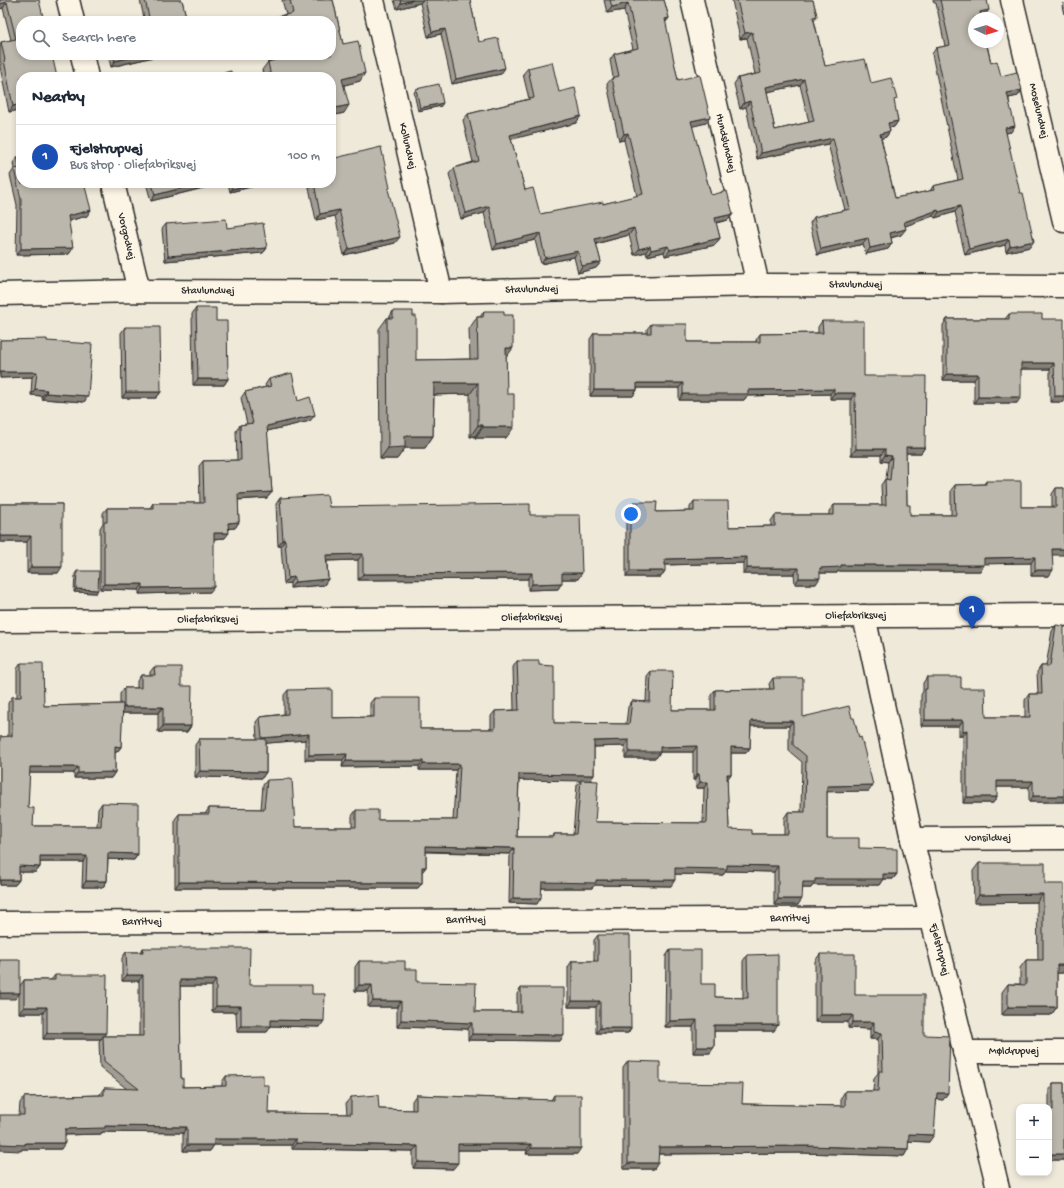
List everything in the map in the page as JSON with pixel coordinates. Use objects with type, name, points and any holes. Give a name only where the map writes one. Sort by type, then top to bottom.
[{"type":"street","points":[[68,0],[72,16]]},
{"type":"street","name":"Kollundvej","points":[[373,0],[441,292]]},
{"type":"street","name":"Hundslundvej","points":[[692,0],[758,286]]},
{"type":"street","name":"Moselundvej","points":[[1012,0],[1064,221]]},
{"type":"street","points":[[83,60],[86,72]]},
{"type":"street","name":"Vorgodvej","points":[[114,188],[139,291]]},
{"type":"street","name":"Stavlundvej","points":[[0,294],[139,291],[441,292],[758,286],[1064,286]]},
{"type":"street","name":"Oliefabriksvej","points":[[0,621],[1064,615]]},
{"type":"street","name":"Fjelstrupvej","points":[[864,616],[912,839],[998,1188]]},
{"type":"street","name":"Vonsildvej","points":[[912,839],[1064,838]]},
{"type":"street","name":"Barritvej","points":[[0,923],[931,918]]},
{"type":"street","name":"Møldrupvej","points":[[964,1052],[1064,1052]]},
{"type":"building","points":[[0,0],[39,0],[43,16],[16,16],[16,39],[7,2],[0,4]]},
{"type":"building","points":[[145,0],[182,0],[186,16],[149,16]]},
{"type":"building","points":[[290,0],[333,0],[343,44],[358,41],[365,73],[342,79],[349,105],[336,108],[336,72],[270,72],[268,62],[275,60],[336,60],[336,16],[281,16],[293,13]]},
{"type":"building","points":[[400,0],[413,0],[401,3]]},
{"type":"building","points":[[425,0],[470,0],[479,42],[498,38],[505,68],[456,79],[445,29],[432,32]]},
{"type":"building","points":[[610,0],[664,0],[669,18],[665,19],[678,80],[700,75],[710,117],[691,121],[711,195],[727,191],[733,214],[715,218],[720,238],[670,250],[668,246],[651,250],[650,246],[639,249],[634,228],[595,239],[601,262],[582,266],[578,251],[545,258],[540,233],[497,244],[489,206],[466,213],[454,168],[479,161],[468,114],[534,98],[528,68],[552,62],[559,92],[575,88],[581,116],[510,135],[525,190],[533,188],[540,214],[603,202],[603,204],[643,194],[628,133],[624,134],[612,78],[619,76],[614,54],[638,48],[628,3],[612,7]]},
{"type":"building","points":[[737,0],[813,0],[817,16],[813,17],[825,66],[865,59],[871,83],[891,78],[897,99],[894,100],[898,121],[888,123],[890,131],[880,134],[895,198],[934,190],[933,186],[963,179],[936,48],[950,45],[940,0],[987,0],[989,10],[968,12],[968,48],[987,48],[991,63],[997,61],[1001,76],[1017,72],[1022,90],[1007,93],[1015,126],[1005,128],[1020,193],[1023,193],[1034,241],[1010,246],[1009,239],[969,249],[960,206],[939,212],[938,210],[904,222],[906,229],[890,233],[892,243],[870,248],[868,238],[821,249],[814,217],[850,209],[833,138],[761,153],[750,101],[744,103],[738,78],[761,73],[752,32],[745,33]],"holes":[[[804,79],[814,121],[775,130],[766,87]]]},
{"type":"building","points":[[16,39],[16,60],[53,60],[56,72],[16,72],[16,105],[13,106],[5,60],[1,42]]},
{"type":"building","points":[[439,84],[443,103],[420,108],[416,89]]},
{"type":"building","points":[[381,147],[390,188],[388,189],[400,237],[349,249],[339,210],[320,214],[315,188],[336,188],[336,158]]},
{"type":"building","points":[[18,188],[85,188],[91,210],[68,216],[73,248],[21,249],[21,199]]},
{"type":"building","points":[[153,188],[182,188],[155,195]]},
{"type":"building","points":[[226,219],[227,228],[263,223],[267,248],[168,256],[166,224]]},
{"type":"building","points":[[196,308],[216,308],[216,321],[227,321],[228,379],[198,379]]},
{"type":"building","points":[[393,311],[413,311],[413,316],[416,316],[416,360],[478,359],[477,317],[483,317],[484,311],[504,311],[504,315],[513,315],[513,348],[506,348],[507,394],[514,394],[514,427],[483,427],[483,425],[478,425],[478,383],[434,383],[433,436],[405,436],[405,447],[388,448],[387,318],[393,318]]},
{"type":"building","points":[[1009,314],[1042,314],[1042,319],[1064,319],[1064,396],[1055,396],[1054,363],[1021,363],[1021,397],[978,397],[978,374],[947,374],[947,319],[1009,319]]},
{"type":"building","points":[[822,321],[864,321],[864,376],[926,376],[925,447],[906,447],[907,505],[910,505],[910,515],[956,515],[955,485],[986,484],[986,481],[1021,481],[1021,507],[1056,507],[1056,488],[1064,488],[1064,549],[1052,549],[1053,570],[1035,570],[1035,557],[984,558],[984,565],[841,565],[841,567],[820,568],[820,578],[799,578],[799,568],[747,568],[747,557],[665,559],[665,571],[630,571],[630,512],[634,513],[634,502],[657,502],[656,512],[694,511],[694,501],[728,501],[729,527],[775,526],[775,515],[834,515],[834,505],[886,505],[885,479],[890,480],[892,456],[885,455],[885,449],[856,449],[855,393],[834,393],[834,389],[748,390],[748,394],[683,394],[683,383],[637,383],[637,390],[594,390],[594,333],[651,333],[651,324],[687,324],[687,342],[760,342],[760,334],[823,333]]},
{"type":"building","points":[[125,327],[160,327],[161,392],[126,392]]},
{"type":"building","points":[[47,339],[47,341],[92,344],[88,396],[46,393],[47,390],[35,389],[37,372],[0,372],[0,340]]},
{"type":"building","points":[[292,373],[298,401],[310,397],[315,415],[267,426],[272,492],[238,494],[239,522],[228,523],[229,533],[214,533],[214,587],[143,588],[143,584],[104,584],[104,522],[107,522],[107,508],[153,508],[153,503],[204,503],[203,461],[241,460],[240,425],[253,423],[245,392],[271,386],[269,379]]},
{"type":"building","points":[[327,495],[329,507],[530,504],[530,515],[580,515],[582,573],[562,573],[562,583],[532,584],[532,573],[363,574],[363,554],[326,555],[328,579],[295,582],[294,577],[288,578],[280,498]]},
{"type":"building","points":[[0,504],[62,504],[62,567],[31,567],[31,536],[0,536]]},
{"type":"building","points":[[77,571],[99,571],[98,590],[76,589]]},
{"type":"building","points":[[1056,625],[1064,626],[1064,796],[1033,796],[1033,781],[997,781],[997,797],[967,797],[967,730],[963,731],[963,720],[925,720],[925,689],[927,689],[927,677],[961,677],[961,688],[985,688],[986,717],[1030,717],[1029,694],[1042,694],[1041,666],[1050,666]]},
{"type":"building","points":[[517,661],[539,661],[539,665],[554,666],[554,723],[629,724],[632,701],[650,702],[651,671],[673,671],[672,710],[715,710],[715,690],[774,689],[773,678],[803,678],[803,717],[849,706],[859,738],[861,737],[873,785],[827,786],[827,838],[859,838],[859,848],[897,849],[897,874],[883,874],[883,879],[815,879],[815,882],[803,882],[802,899],[778,899],[778,866],[727,865],[727,869],[675,868],[675,880],[596,880],[596,883],[542,882],[541,898],[513,898],[514,848],[426,846],[426,867],[422,867],[422,883],[179,882],[179,814],[209,814],[209,808],[264,809],[267,780],[292,779],[295,827],[356,827],[356,810],[378,810],[378,820],[457,820],[460,764],[423,764],[423,761],[346,761],[347,754],[309,755],[309,734],[262,738],[260,717],[288,714],[288,690],[332,689],[332,718],[374,717],[374,698],[420,698],[420,729],[495,729],[495,711],[519,710]],"holes":[[[751,721],[793,721],[793,745],[806,756],[805,812],[788,812],[788,834],[752,834],[752,830],[729,829],[727,774],[731,774],[731,747],[750,748]],[[629,740],[629,752],[660,752],[660,747],[697,746],[697,774],[699,774],[700,782],[708,782],[707,823],[595,822],[598,781],[581,780],[576,834],[554,834],[554,837],[517,837],[519,774],[594,775],[594,741]]]},
{"type":"building","points":[[21,663],[43,663],[44,706],[123,704],[121,747],[115,746],[115,772],[78,773],[78,767],[30,767],[28,808],[34,808],[33,826],[101,826],[102,803],[138,804],[138,854],[108,853],[107,881],[86,881],[87,856],[40,856],[40,867],[19,866],[19,880],[0,880],[0,737],[12,736],[12,697],[21,697]]},
{"type":"building","points":[[154,667],[181,667],[181,686],[192,686],[191,726],[163,726],[163,707],[124,707],[124,688],[141,688],[141,675],[155,675]]},
{"type":"building","points":[[199,739],[266,739],[266,772],[200,771]]},
{"type":"building","points":[[979,863],[1045,863],[1045,884],[1064,884],[1064,965],[1057,965],[1057,1007],[1008,1007],[1008,984],[1026,985],[1026,960],[1043,960],[1043,894],[979,895]]},
{"type":"building","points":[[598,935],[630,935],[631,1028],[600,1028],[600,1001],[572,1001],[572,961],[598,961]]},
{"type":"building","points":[[143,948],[250,948],[249,985],[312,985],[312,994],[325,994],[324,1021],[271,1020],[271,1026],[241,1026],[241,1006],[216,1006],[216,980],[180,980],[181,1078],[183,1078],[183,1087],[226,1086],[226,1076],[263,1075],[263,1085],[269,1085],[268,1113],[351,1114],[351,1097],[378,1095],[379,1109],[416,1110],[416,1095],[554,1100],[554,1095],[581,1095],[581,1148],[531,1148],[531,1144],[458,1144],[458,1163],[418,1162],[418,1146],[296,1143],[296,1139],[214,1139],[214,1145],[187,1145],[187,1127],[105,1126],[105,1128],[65,1129],[65,1143],[25,1143],[25,1145],[0,1144],[0,1115],[24,1115],[24,1097],[104,1095],[104,1088],[139,1089],[104,1061],[103,1036],[143,1036],[143,975],[127,975],[126,952],[143,952]]},
{"type":"building","points":[[670,950],[701,950],[701,984],[715,984],[715,997],[748,998],[747,955],[778,954],[778,1025],[714,1025],[714,1047],[697,1047],[697,1020],[670,1021]]},
{"type":"building","points":[[820,954],[855,954],[855,995],[924,995],[924,1035],[950,1036],[948,1093],[937,1093],[934,1135],[909,1134],[908,1149],[808,1146],[659,1147],[658,1163],[628,1163],[628,1061],[660,1062],[660,1083],[743,1084],[742,1104],[845,1106],[845,1091],[878,1091],[879,1071],[883,1071],[882,1033],[874,1032],[874,1022],[853,1022],[853,1015],[820,1015]]},
{"type":"building","points":[[0,960],[20,960],[20,993],[0,993]]},
{"type":"building","points":[[359,961],[405,961],[405,969],[417,969],[417,982],[476,983],[475,1012],[521,1012],[521,988],[564,988],[564,1035],[472,1034],[472,1023],[401,1020],[401,1001],[373,1001],[372,985],[359,985]]},
{"type":"building","points":[[55,975],[107,975],[106,1033],[47,1033],[47,1007],[24,1007],[24,980],[55,980]]},
{"type":"building","points":[[1053,1083],[1064,1083],[1064,1154],[1052,1154]]},
{"type":"place","name":"Fjelstrupvej","points":[[972,629]]}]
